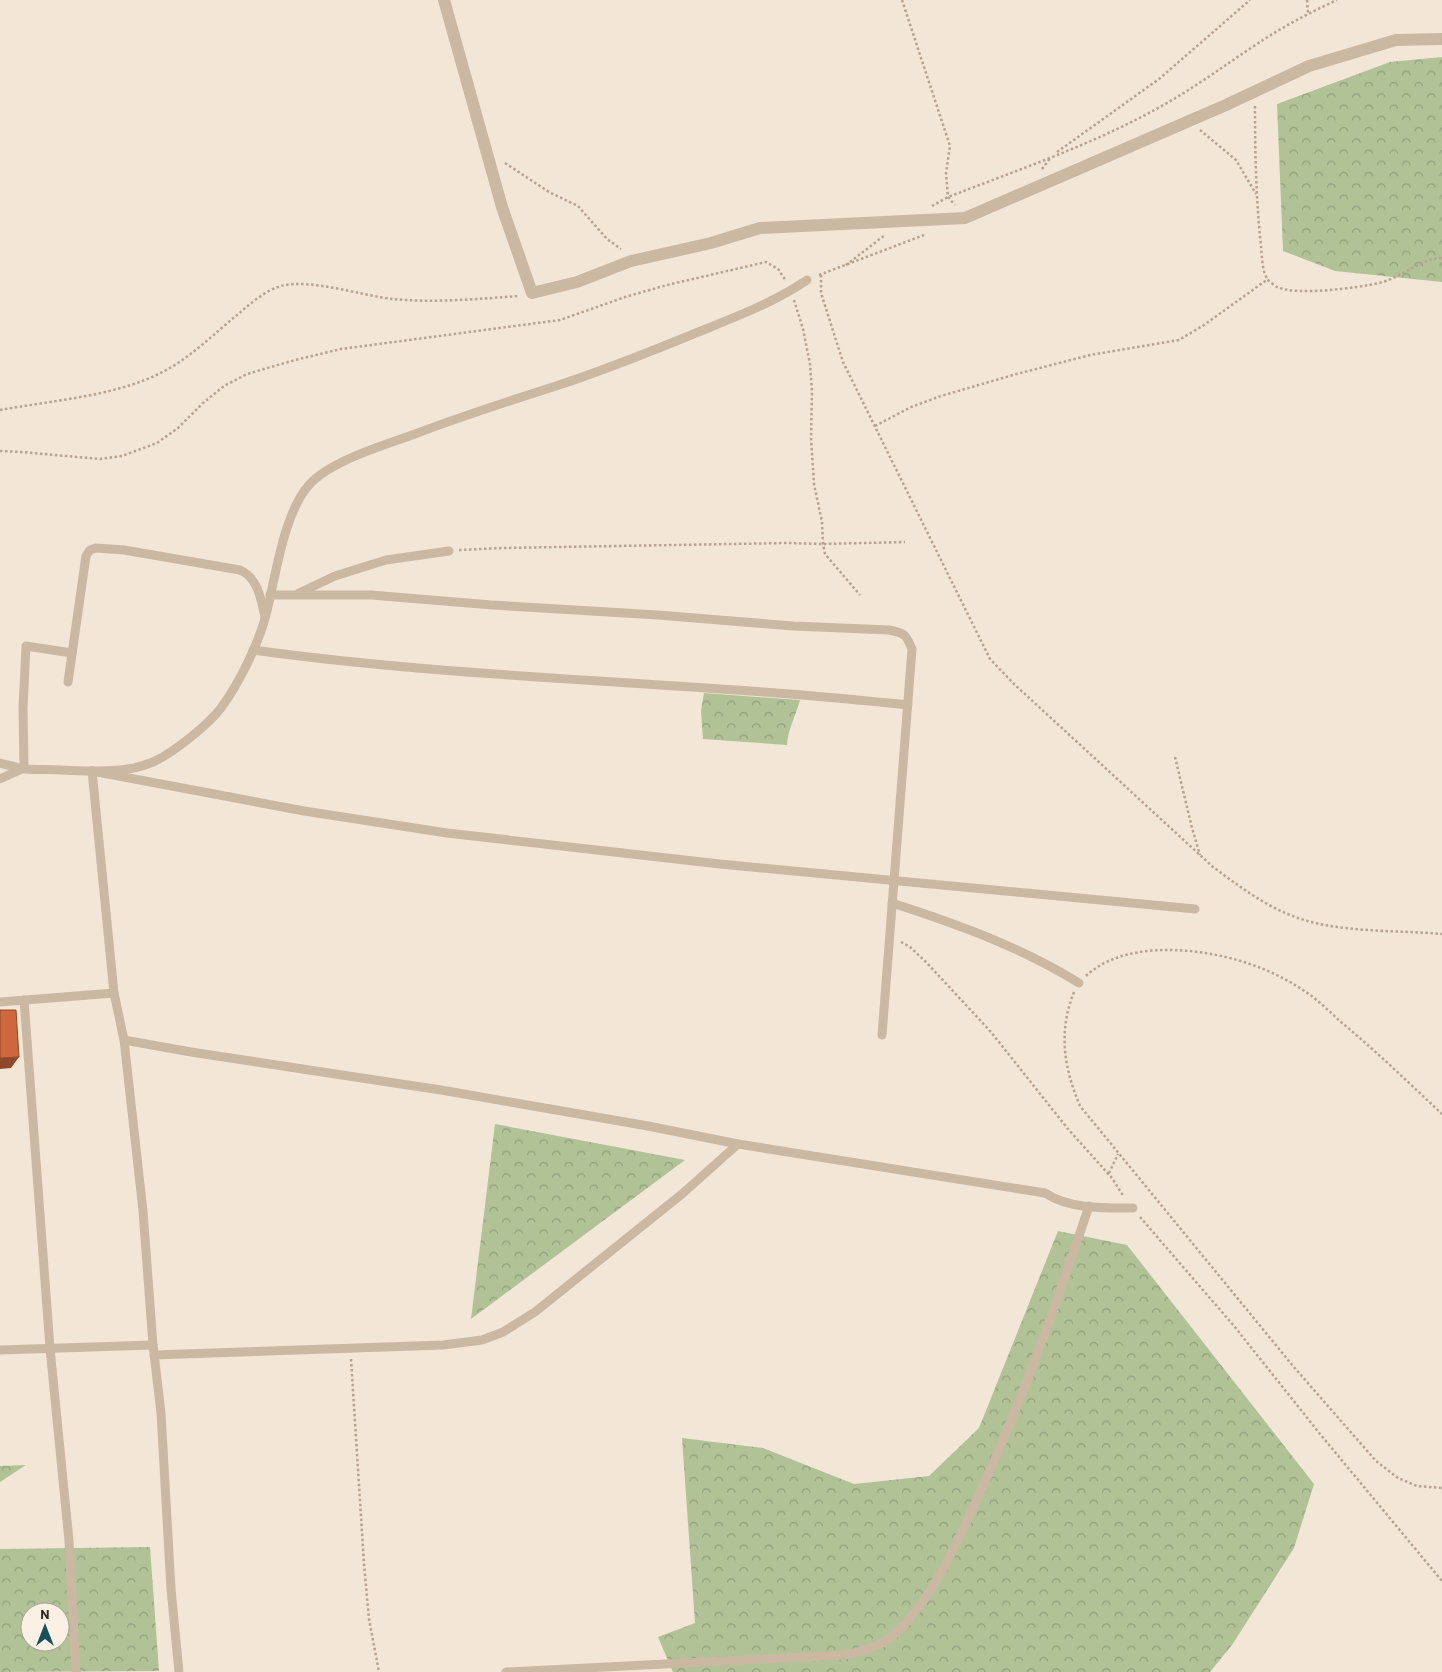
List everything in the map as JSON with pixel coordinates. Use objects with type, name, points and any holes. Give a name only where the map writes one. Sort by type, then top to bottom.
[{"type":"street","points":[[444,0],[502,207],[532,293],[577,282],[630,261],[711,243],[760,228],[965,218],[1188,122],[1309,66],[1396,40],[1442,39]]},
{"type":"lane","points":[[0,763],[24,768],[92,771],[134,767],[153,762],[179,746],[220,709],[253,650],[265,618],[284,538],[296,505],[309,485],[326,471],[364,453],[435,426],[658,349],[729,320],[791,291],[807,280]]},
{"type":"lane","points":[[68,682],[86,556],[90,550],[96,548],[124,550],[240,570],[246,573],[253,581],[259,594],[265,618]]},
{"type":"lane","points":[[296,595],[335,576],[386,560],[450,551]]},
{"type":"lane","points":[[270,595],[371,595],[793,626],[889,630],[902,633],[908,638],[912,649],[882,1035]]},
{"type":"lane","points":[[24,768],[23,708],[26,646],[72,653]]},
{"type":"lane","points":[[253,650],[334,660],[502,674],[827,696],[908,705]]},
{"type":"lane","points":[[0,779],[24,768]]},
{"type":"lane","points":[[92,771],[304,811],[448,833],[720,864],[1195,909]]},
{"type":"lane","points":[[92,771],[114,993],[124,1040],[143,1211],[153,1345],[161,1413],[171,1589],[178,1672]]},
{"type":"lane","points":[[892,903],[994,940],[1063,973],[1079,983]]},
{"type":"lane","points":[[0,1002],[114,993]]},
{"type":"lane","points":[[24,1000],[50,1348],[69,1541],[76,1672]]},
{"type":"lane","points":[[124,1040],[441,1090],[648,1126],[738,1144],[1045,1193],[1055,1200],[1089,1206],[1132,1208]]},
{"type":"lane","points":[[154,1355],[466,1343],[482,1340],[504,1332],[535,1312],[682,1194],[738,1144]]},
{"type":"lane","points":[[506,1672],[864,1652],[897,1632],[917,1610],[935,1583],[959,1538],[990,1472],[1053,1313],[1089,1206]]},
{"type":"lane","points":[[0,1350],[153,1345]]},
{"type":"path","points":[[902,0],[950,146],[946,172],[948,197],[965,218]]},
{"type":"path","points":[[1041,170],[1052,156],[1159,79],[1250,0]]},
{"type":"path","points":[[1307,0],[1308,13]]},
{"type":"path","points":[[931,206],[948,197],[1121,127],[1215,74],[1257,44],[1308,13],[1337,0]]},
{"type":"path","points":[[1254,92],[1256,195],[1263,262],[1268,279],[1276,287],[1292,290],[1355,288],[1400,276],[1420,264],[1436,258],[1442,258]]},
{"type":"path","points":[[1188,122],[1224,148],[1236,160],[1256,195]]},
{"type":"path","points":[[486,151],[549,192],[578,206],[607,239],[622,250],[630,261]]},
{"type":"path","points":[[846,265],[906,220]]},
{"type":"path","points":[[807,280],[926,234]]},
{"type":"path","points":[[0,451],[100,459],[122,456],[157,443],[178,428],[203,403],[224,386],[247,374],[285,362],[341,349],[560,320],[625,297],[766,262],[778,269],[791,291],[803,329],[810,364],[812,391],[811,438],[814,484],[822,522],[825,554],[860,595]]},
{"type":"path","points":[[820,275],[821,293],[843,362],[990,659],[1021,691],[1201,856],[1244,890],[1277,909],[1299,918],[1327,925],[1442,934]]},
{"type":"path","points":[[875,426],[911,407],[941,396],[1013,375],[1090,355],[1179,340],[1204,325],[1268,279]]},
{"type":"path","points":[[0,410],[137,385],[170,369],[248,306],[270,290],[283,286],[308,285],[393,299],[490,298],[532,293]]},
{"type":"path","points":[[450,551],[502,548],[905,542]]},
{"type":"path","points":[[1176,757],[1192,828],[1201,856]]},
{"type":"path","points":[[890,936],[910,947],[926,962],[991,1032],[1068,1129],[1108,1173],[1132,1208],[1234,1326],[1320,1434],[1442,1581]]},
{"type":"path","points":[[1442,1114],[1359,1037],[1304,990],[1255,966],[1226,956],[1188,950],[1159,950],[1132,953],[1107,962],[1088,974],[1079,983],[1070,1003],[1065,1027],[1065,1058],[1080,1106],[1292,1366],[1376,1462],[1398,1478],[1417,1486],[1442,1488]]},
{"type":"path","points":[[1108,1173],[1118,1154]]},
{"type":"path","points":[[350,1347],[364,1564],[369,1619],[379,1672]]},
{"type":"green space","points":[[1442,57],[1442,282],[1335,271],[1283,251],[1277,104],[1390,62]]},
{"type":"green space","points":[[704,693],[800,700],[790,728],[787,745],[703,739],[701,711]]},
{"type":"green space","points":[[495,1124],[685,1160],[471,1319]]},
{"type":"green space","points":[[1058,1231],[1127,1245],[1314,1484],[1294,1548],[1232,1645],[1210,1672],[673,1672],[658,1637],[695,1623],[682,1438],[763,1448],[854,1484],[929,1476],[979,1428]]},
{"type":"green space","points":[[26,1465],[0,1482],[0,1466]]},
{"type":"green space","points":[[150,1547],[159,1671],[0,1672],[0,1549]]},
{"type":"building","points":[[0,1010],[16,1010],[19,1057],[0,1058]]}]
